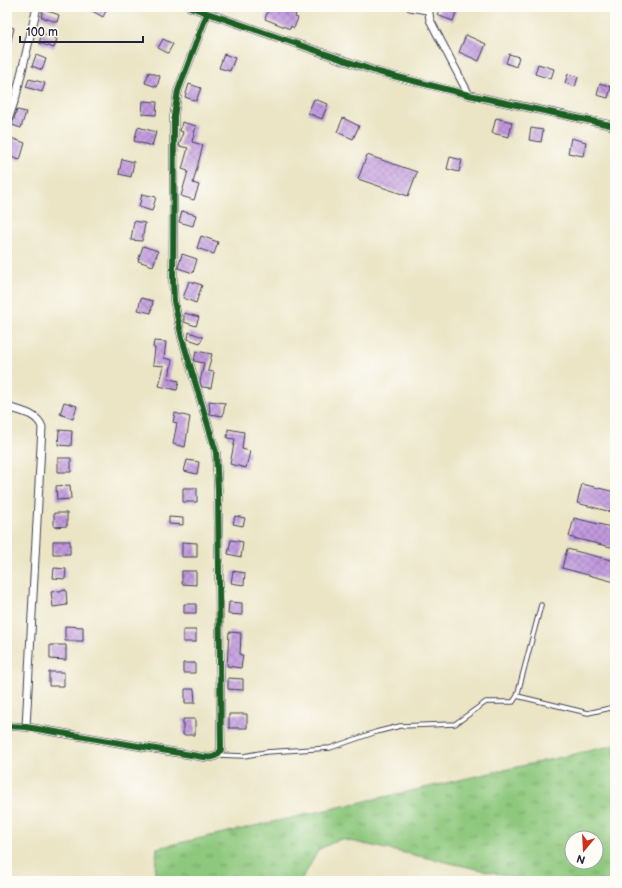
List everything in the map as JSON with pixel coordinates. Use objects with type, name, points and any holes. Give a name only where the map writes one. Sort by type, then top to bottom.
[{"type":"street","points":[[7,123],[16,96],[37,7]]},
{"type":"street","points":[[190,7],[378,72],[469,95],[615,126]]},
{"type":"street","points":[[410,7],[428,8],[430,20],[469,95]]},
{"type":"street","points":[[7,726],[26,727],[204,757],[213,758],[222,750],[218,489],[216,452],[182,338],[174,300],[173,281],[174,116],[178,91],[207,14]]},
{"type":"street","points":[[7,407],[33,416],[39,420],[42,427],[26,727]]},
{"type":"lane","points":[[218,755],[244,756],[266,752],[330,748],[376,732],[400,726],[455,724],[486,702],[513,702],[517,696],[541,605]]},
{"type":"lane","points":[[517,696],[588,713],[615,707]]},
{"type":"green space","points":[[615,745],[615,881],[532,881],[341,839],[319,849],[301,881],[154,881],[157,848]]},
{"type":"building","points":[[85,7],[108,7],[103,17]]},
{"type":"building","points":[[269,7],[277,7],[296,14],[295,17],[298,18],[294,28],[291,26],[290,29],[265,19]]},
{"type":"building","points":[[440,7],[458,7],[453,21],[437,15]]},
{"type":"building","points":[[43,9],[59,15],[57,22],[41,17]]},
{"type":"building","points":[[7,26],[14,28],[10,46],[7,46]]},
{"type":"building","points":[[42,33],[57,39],[54,48],[39,43]]},
{"type":"building","points":[[466,35],[486,44],[479,61],[459,52]]},
{"type":"building","points":[[163,39],[173,44],[168,53],[158,48]]},
{"type":"building","points":[[224,54],[235,58],[230,71],[219,68]]},
{"type":"building","points":[[509,54],[519,57],[516,67],[506,63]]},
{"type":"building","points":[[36,55],[46,59],[42,70],[32,66]]},
{"type":"building","points":[[538,64],[554,69],[551,79],[535,74]]},
{"type":"building","points":[[149,72],[160,76],[157,87],[145,83]]},
{"type":"building","points":[[568,74],[578,77],[575,87],[565,83]]},
{"type":"building","points":[[29,79],[45,83],[42,92],[26,87]]},
{"type":"building","points":[[600,83],[611,87],[608,98],[597,95]]},
{"type":"building","points":[[189,84],[201,88],[196,101],[185,97]]},
{"type":"building","points":[[314,99],[328,104],[322,119],[308,113]]},
{"type":"building","points":[[143,101],[157,102],[156,115],[142,114]]},
{"type":"building","points":[[17,110],[26,112],[21,128],[12,125]]},
{"type":"building","points":[[343,118],[359,126],[353,139],[337,132]]},
{"type":"building","points":[[496,118],[512,122],[509,137],[492,133]]},
{"type":"building","points":[[182,122],[196,126],[192,142],[203,145],[193,183],[199,185],[194,200],[181,196],[188,171],[182,169],[188,148],[179,146],[183,132],[180,131]]},
{"type":"building","points":[[138,127],[156,132],[152,146],[134,141]]},
{"type":"building","points":[[531,128],[543,130],[541,142],[529,140]]},
{"type":"building","points":[[11,138],[25,143],[20,160],[7,156]]},
{"type":"building","points":[[571,138],[586,142],[583,156],[568,153]]},
{"type":"building","points":[[367,155],[417,172],[408,196],[358,179]]},
{"type":"building","points":[[450,157],[462,160],[459,172],[447,169]]},
{"type":"building","points":[[122,159],[134,162],[131,177],[119,174]]},
{"type":"building","points":[[142,194],[156,197],[152,211],[139,207]]},
{"type":"building","points":[[182,211],[196,215],[193,226],[179,222]]},
{"type":"building","points":[[134,221],[145,223],[142,241],[131,240]]},
{"type":"building","points":[[201,236],[218,242],[214,254],[197,248]]},
{"type":"building","points":[[143,246],[158,251],[153,266],[138,261]]},
{"type":"building","points":[[182,254],[197,259],[193,273],[178,268]]},
{"type":"building","points":[[189,281],[202,285],[196,303],[183,298]]},
{"type":"building","points":[[141,298],[153,301],[151,313],[138,310]]},
{"type":"building","points":[[184,313],[199,317],[196,326],[184,322]]},
{"type":"building","points":[[189,332],[203,337],[200,343],[188,339]]},
{"type":"building","points":[[154,341],[166,342],[164,358],[172,360],[169,379],[179,381],[177,390],[159,386],[164,366],[153,365],[155,348],[153,347]]},
{"type":"building","points":[[196,351],[212,354],[208,371],[214,372],[211,388],[202,387],[200,382],[204,363],[194,361]]},
{"type":"building","points":[[209,401],[225,403],[223,416],[210,414]]},
{"type":"building","points":[[64,402],[77,406],[73,419],[60,414]]},
{"type":"building","points":[[175,413],[190,417],[185,447],[173,444],[177,423],[173,422]]},
{"type":"building","points":[[228,429],[244,432],[242,449],[250,451],[246,468],[230,464],[235,439],[227,438]]},
{"type":"building","points":[[59,430],[72,431],[71,446],[58,445]]},
{"type":"building","points":[[58,458],[71,458],[71,472],[58,472]]},
{"type":"building","points":[[187,460],[199,462],[197,474],[184,471]]},
{"type":"building","points":[[582,484],[615,492],[615,513],[577,503]]},
{"type":"building","points":[[70,485],[71,499],[57,500],[56,486]]},
{"type":"building","points":[[183,488],[197,488],[197,502],[183,502]]},
{"type":"building","points":[[54,513],[67,513],[67,526],[54,527]]},
{"type":"building","points":[[235,516],[245,518],[243,526],[233,524]]},
{"type":"building","points":[[169,517],[183,518],[183,525],[169,524]]},
{"type":"building","points":[[574,518],[615,528],[615,548],[569,537]]},
{"type":"building","points":[[231,540],[243,542],[241,557],[228,554]]},
{"type":"building","points":[[53,541],[70,541],[70,554],[53,554]]},
{"type":"building","points":[[182,542],[197,543],[197,557],[182,557]]},
{"type":"building","points":[[567,549],[615,561],[615,582],[562,568]]},
{"type":"building","points":[[54,568],[66,569],[65,579],[53,578]]},
{"type":"building","points":[[182,571],[196,571],[196,585],[182,584]]},
{"type":"building","points":[[233,571],[245,573],[244,585],[231,583]]},
{"type":"building","points":[[66,590],[67,605],[53,607],[51,592]]},
{"type":"building","points":[[229,602],[242,603],[242,615],[228,614]]},
{"type":"building","points":[[184,604],[196,604],[196,613],[184,613]]},
{"type":"building","points":[[65,626],[83,627],[83,641],[65,641]]},
{"type":"building","points":[[183,630],[196,630],[196,642],[183,642]]},
{"type":"building","points":[[229,632],[241,633],[240,655],[243,655],[241,668],[227,666]]},
{"type":"building","points":[[50,645],[66,645],[66,660],[50,659]]},
{"type":"building","points":[[183,663],[195,663],[195,673],[183,673]]},
{"type":"building","points":[[49,672],[64,672],[64,686],[49,686]]},
{"type":"building","points":[[228,678],[243,679],[243,690],[228,689]]},
{"type":"building","points":[[185,689],[194,689],[195,703],[185,703]]},
{"type":"building","points":[[229,714],[247,714],[247,728],[229,728]]},
{"type":"building","points":[[183,719],[195,719],[195,735],[183,735]]},
{"type":"cycle path","points":[[190,7],[378,72],[469,95],[615,126]]},
{"type":"cycle path","points":[[7,726],[26,727],[203,757],[214,757],[221,750],[218,489],[216,452],[182,338],[174,301],[173,281],[174,116],[178,91],[207,14]]}]
